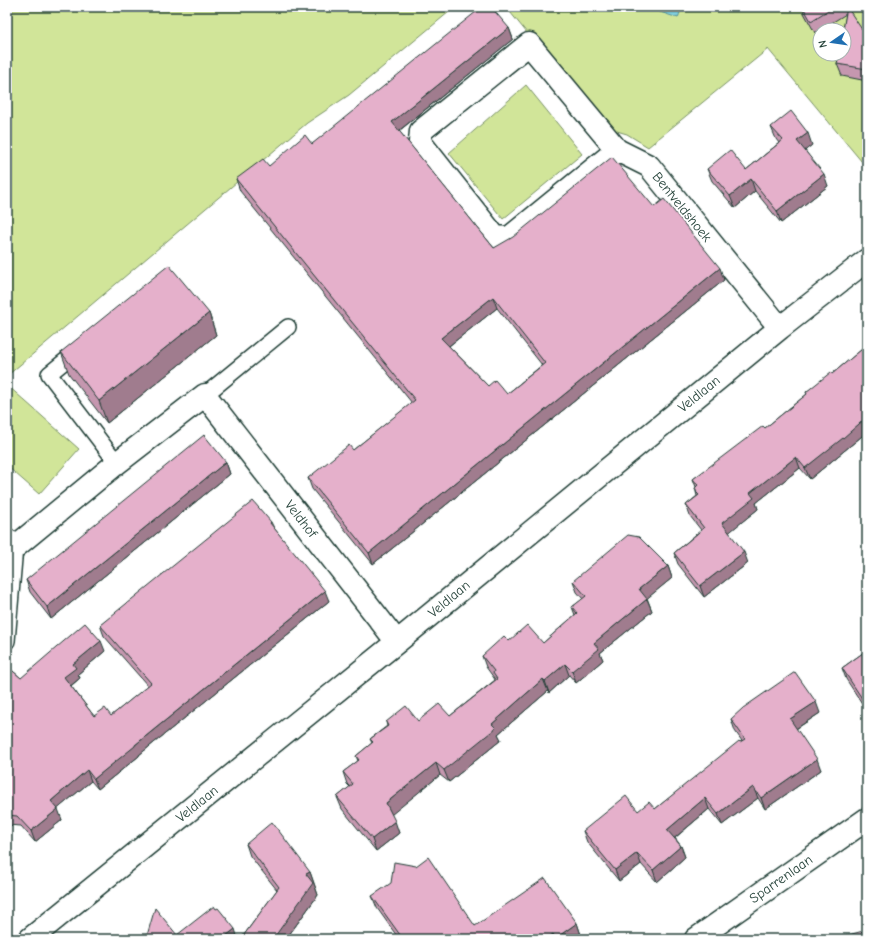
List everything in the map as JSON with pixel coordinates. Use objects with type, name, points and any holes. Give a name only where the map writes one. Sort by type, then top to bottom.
[{"type":"street","name":"Bentveldshoek","points":[[617,150],[509,238],[495,237],[420,142],[421,131],[530,44],[617,150],[649,166],[780,328]]},
{"type":"street","name":"Veldlaan","points":[[30,939],[397,642],[780,328],[867,260]]},
{"type":"street","points":[[11,543],[205,395]]},
{"type":"street","name":"Veldhof","points":[[205,395],[397,642]]},
{"type":"street","name":"Sparrenlaan","points":[[696,939],[867,819]]},
{"type":"lane","points":[[205,395],[288,327]]},
{"type":"lane","points":[[91,339],[49,374],[117,463]]},
{"type":"lane","points":[[7,641],[11,543]]},
{"type":"green space","points":[[7,7],[455,7],[349,95],[307,123],[8,375]]},
{"type":"green space","points":[[506,7],[867,7],[867,168],[768,49],[648,147],[627,134],[603,127]]},
{"type":"green space","points":[[526,85],[582,154],[503,219],[449,153]]},
{"type":"green space","points":[[7,385],[79,449],[39,494],[7,466]]},
{"type":"water","points":[[645,7],[682,7],[678,18]]},
{"type":"building","points":[[482,7],[491,7],[509,28],[392,122],[494,248],[513,237],[612,157],[654,207],[664,199],[720,268],[369,553],[308,478],[349,445],[353,450],[415,400],[236,179],[263,159],[269,166],[305,135],[312,144]],"holes":[[[493,297],[545,363],[507,394],[495,380],[488,386],[441,338]]]},
{"type":"building","points":[[803,7],[833,7],[811,21]]},
{"type":"building","points":[[847,7],[867,37],[867,69],[837,64],[837,62],[852,62],[852,22],[844,22]]},
{"type":"building","points":[[791,111],[808,133],[797,141],[824,174],[777,211],[751,179],[730,196],[707,169],[730,150],[746,170],[783,140],[771,127]]},
{"type":"building","points":[[169,265],[209,313],[99,401],[61,352]]},
{"type":"building","points":[[867,345],[867,417],[805,468],[796,457],[750,493],[754,498],[722,523],[744,552],[700,586],[674,553],[704,528],[686,505],[699,495],[695,488],[698,485],[693,479],[763,426],[765,428],[807,394],[806,392],[831,372],[832,374]]},
{"type":"building","points":[[204,435],[226,462],[47,607],[26,580]]},
{"type":"building","points":[[253,501],[325,591],[94,779],[87,770],[51,801],[58,809],[31,831],[17,816],[7,815],[7,666],[21,678],[85,623],[101,641],[73,664],[76,668],[64,677],[94,716],[105,708],[111,716],[151,683],[100,625]]},
{"type":"building","points":[[628,535],[639,537],[668,566],[639,589],[647,599],[594,643],[599,649],[572,671],[565,664],[545,681],[543,679],[492,724],[496,728],[444,770],[436,763],[386,803],[395,821],[372,839],[337,797],[353,784],[343,772],[359,760],[356,756],[373,742],[370,739],[388,726],[386,722],[406,706],[418,721],[439,704],[450,716],[497,679],[493,673],[494,671],[482,656],[504,636],[509,641],[527,625],[543,643],[577,613],[572,607],[586,596],[573,581]]},
{"type":"building","points":[[867,650],[867,706],[842,668]]},
{"type":"building","points":[[795,672],[816,702],[790,719],[817,759],[761,798],[753,787],[718,814],[705,798],[667,830],[681,846],[653,870],[637,853],[615,870],[583,831],[626,796],[638,811],[649,802],[655,809],[739,741],[740,742],[745,739],[731,719],[743,708]]},
{"type":"building","points":[[272,822],[310,872],[306,874],[313,883],[273,939],[241,939],[279,887],[246,844]]},
{"type":"building","points":[[428,857],[475,926],[545,878],[577,923],[556,938],[553,934],[546,939],[403,939],[372,896],[391,883],[394,862],[416,866]]},
{"type":"building","points":[[214,906],[216,909],[218,908],[235,929],[222,939],[146,939],[155,908],[177,935]]},
{"type":"building","points":[[867,930],[867,939],[833,939]]}]
